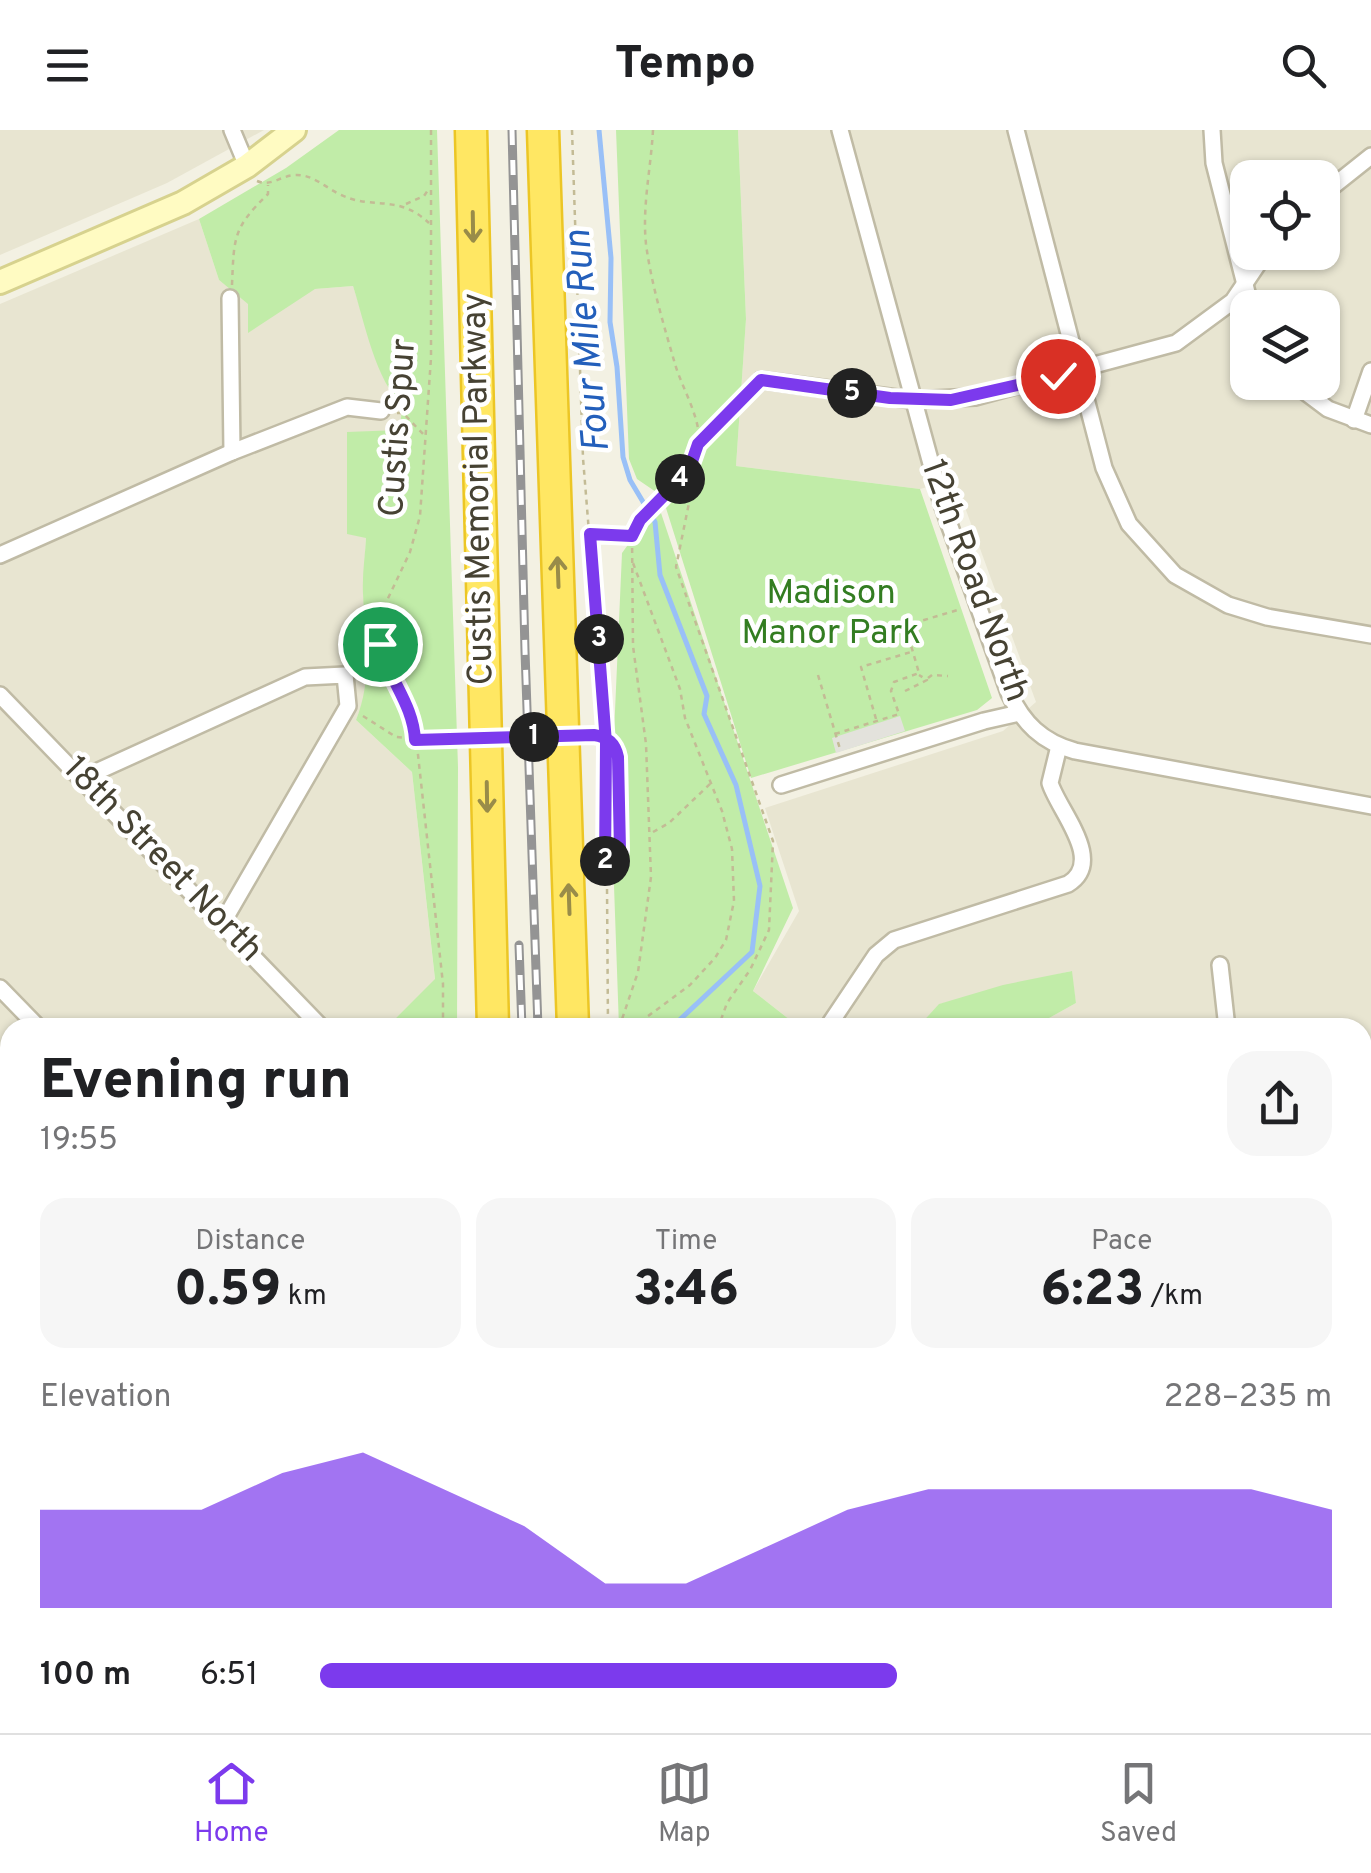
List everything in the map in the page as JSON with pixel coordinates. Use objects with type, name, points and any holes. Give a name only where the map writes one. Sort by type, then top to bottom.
[{"type":"highway","name":"Custis Memorial Parkway","points":[[470,130],[493,1018]]},
{"type":"highway","name":"Custis Memorial Parkway","points":[[544,130],[574,1018]]},
{"type":"street","points":[[232,130],[244,161]]},
{"type":"street","points":[[0,282],[177,190],[244,161],[291,130]]},
{"type":"street","name":"12th Road North","points":[[840,130],[942,504],[1005,682],[1020,713],[1036,732],[1058,746]]},
{"type":"street","points":[[1016,130],[1110,486],[1129,524],[1164,566],[1188,585],[1228,606],[1267,617],[1371,635]]},
{"type":"street","points":[[1212,130],[1214,164],[1246,290]]},
{"type":"street","points":[[1340,181],[1371,156]]},
{"type":"street","points":[[0,268],[64,247]]},
{"type":"street","points":[[761,380],[912,400],[975,397],[1181,340],[1227,307],[1255,270]]},
{"type":"street","points":[[230,298],[232,452]]},
{"type":"street","points":[[1354,420],[1371,371]]},
{"type":"street","points":[[1314,400],[1371,426]]},
{"type":"street","points":[[0,556],[232,452],[347,406],[381,411]]},
{"type":"street","points":[[82,778],[305,677],[344,675],[348,706],[222,922]]},
{"type":"street","name":"18th Street North","points":[[0,695],[313,1018]]},
{"type":"street","points":[[781,785],[1020,713]]},
{"type":"street","points":[[834,1018],[876,956],[898,938],[1075,879],[1082,865],[1078,837],[1050,785],[1058,746],[1371,806]]},
{"type":"street","points":[[1220,965],[1226,1018]]},
{"type":"street","points":[[0,988],[30,1018]]},
{"type":"path","name":"Custis Spur","points":[[432,130],[431,358],[418,532],[390,591],[379,633],[382,656],[414,718],[443,984],[443,1018]]},
{"type":"path","points":[[572,130],[583,458],[606,743],[608,1018]]},
{"type":"path","points":[[653,130],[645,201],[646,246],[698,444]]},
{"type":"path","points":[[244,161],[257,181],[268,184],[293,175],[310,177],[357,201],[405,205],[424,196],[430,187]]},
{"type":"path","points":[[230,298],[238,229],[252,207],[268,194],[268,184]]},
{"type":"path","points":[[405,205],[430,224]]},
{"type":"path","points":[[622,1018],[638,972],[652,877],[646,744],[633,646],[632,536],[640,520],[684,474],[698,444],[761,380]]},
{"type":"path","points":[[381,411],[403,413],[426,436]]},
{"type":"path","points":[[684,474],[690,498],[676,566],[772,841],[769,930],[722,1018]]},
{"type":"path","points":[[590,534],[632,536]]},
{"type":"path","points":[[631,557],[680,690],[685,718],[712,782],[732,849],[734,876],[732,919],[726,940],[690,985],[645,1018]]},
{"type":"path","points":[[927,680],[918,674],[908,634],[914,623],[962,608]]},
{"type":"path","points":[[876,720],[861,667],[913,652]]},
{"type":"path","points":[[818,674],[840,750]]},
{"type":"path","points":[[835,734],[898,714],[892,691],[894,682],[918,674]]},
{"type":"path","points":[[906,691],[932,674],[948,676]]},
{"type":"path","points":[[348,706],[387,733],[415,740],[602,736],[616,749],[620,850],[615,864],[605,868]]},
{"type":"path","points":[[652,833],[669,823],[712,782]]},
{"type":"shaded area","points":[[0,130],[264,130],[167,183],[0,255]]},
{"type":"shaded area","points":[[738,130],[1371,130],[1371,1018],[1049,1018],[1076,1003],[1071,971],[940,1004],[927,1018],[788,1018],[753,991],[799,911],[765,808],[1003,731],[1036,702],[955,480],[920,489],[736,466],[746,319]]},
{"type":"shaded area","points":[[199,219],[219,280],[248,303],[315,289],[353,286],[374,352],[403,405],[399,430],[347,433],[366,537],[363,590],[369,675],[356,720],[412,772],[435,980],[396,1018],[0,1018],[0,304]]},
{"type":"shaded area","points":[[900,716],[905,731],[836,753],[832,738]]},
{"type":"green space","points":[[339,130],[437,130],[458,767],[457,1018],[396,1018],[435,979],[412,772],[356,720],[366,674],[366,538],[347,534],[347,432],[399,430],[403,405],[378,367],[353,286],[315,289],[248,333],[248,304],[219,280],[199,219],[286,168]]},
{"type":"green space","name":"Madison Manor Park","points":[[616,130],[738,130],[746,319],[736,466],[920,489],[992,698],[977,710],[751,778],[666,508],[704,469],[686,464],[656,492],[637,479],[629,459]]},
{"type":"green space","points":[[661,513],[793,908],[753,991],[788,1018],[619,1018],[611,801],[622,553],[643,524]]},
{"type":"green space","points":[[1072,971],[1076,1003],[1049,1018],[926,1018],[939,1004],[1003,985]]},
{"type":"waterway","name":"Four Mile Run","points":[[599,130],[611,258],[610,322],[623,457],[630,480],[655,522],[660,575],[707,696],[704,714],[736,785],[760,886],[752,952],[682,1018]]},
{"type":"railway","points":[[512,130],[538,1018]]},
{"type":"railway","points":[[519,945],[522,1018]]},
{"type":"route","points":[[380,644],[388,670],[414,718],[415,740],[594,735],[602,736],[608,739],[618,757],[620,850],[618,860],[609,867],[605,868],[606,743],[598,623],[590,534],[632,536],[640,520],[689,470],[698,444],[761,380],[890,398],[951,400],[1058,376]]}]
